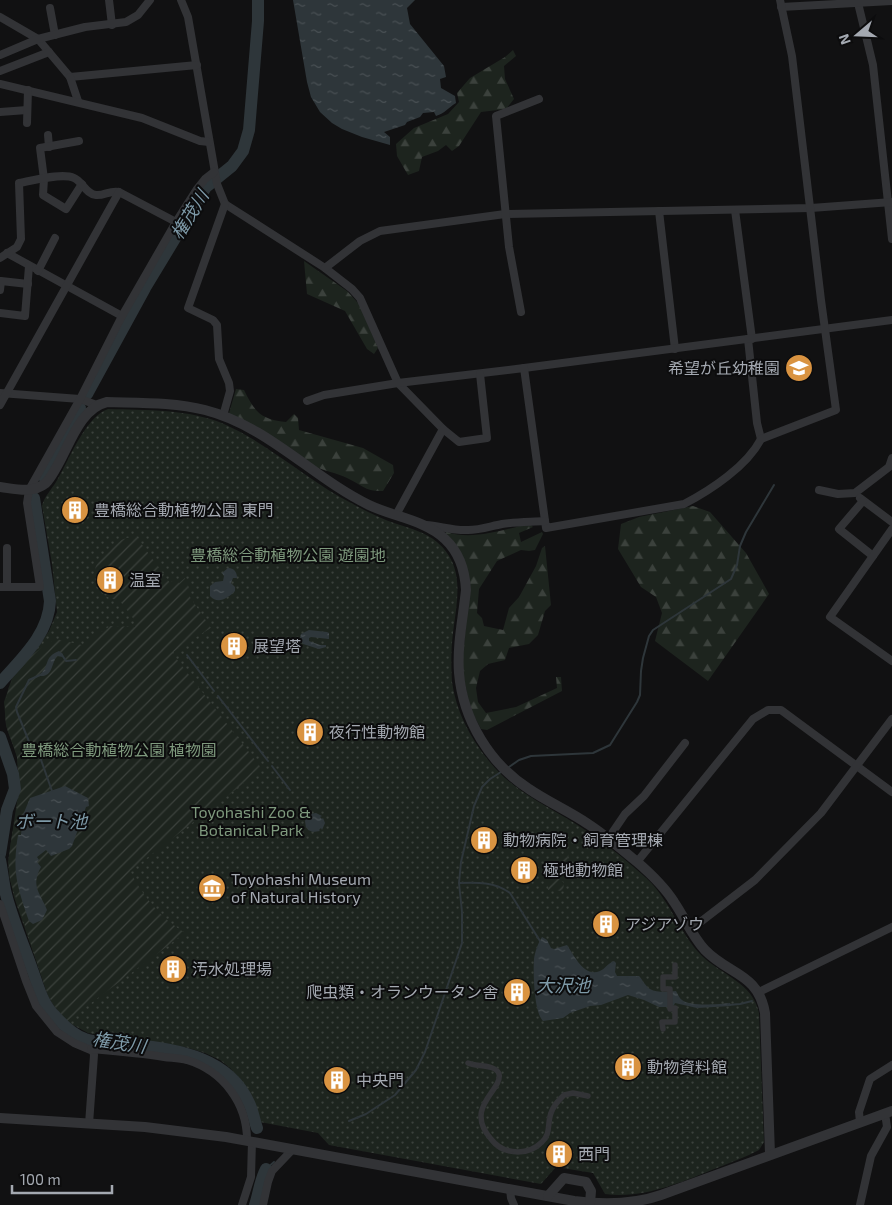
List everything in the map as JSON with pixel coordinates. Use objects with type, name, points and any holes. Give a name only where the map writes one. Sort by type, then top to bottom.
[{"type":"street","points":[[109,0],[112,25]]},
{"type":"street","points":[[0,55],[38,39],[85,27],[126,22],[138,14],[149,0]]},
{"type":"street","points":[[181,0],[188,17],[217,184],[225,204],[325,268],[352,288],[360,298],[398,383],[459,442],[487,438],[480,374]]},
{"type":"street","points":[[524,368],[546,528],[684,504],[701,495],[744,462],[761,439],[836,410],[792,56],[780,3],[892,1]]},
{"type":"street","points":[[858,3],[873,65],[890,202],[892,239]]},
{"type":"street","points":[[50,8],[55,35]]},
{"type":"street","points":[[0,17],[38,39],[70,77],[78,101]]},
{"type":"street","points":[[0,71],[49,52]]},
{"type":"street","points":[[70,77],[197,65]]},
{"type":"street","points":[[0,84],[78,101],[142,118],[200,141],[209,142]]},
{"type":"street","points":[[26,123],[28,90]]},
{"type":"street","points":[[521,312],[509,247],[496,116],[539,99]]},
{"type":"street","points":[[0,112],[27,110]]},
{"type":"street","points":[[48,135],[49,147]]},
{"type":"street","points":[[79,142],[40,148],[44,179],[43,195],[66,208],[82,184]]},
{"type":"street","points":[[7,548],[4,587],[40,587],[27,503],[29,490],[80,399],[122,316],[176,222],[197,189],[205,179],[215,173]]},
{"type":"street","points":[[3,255],[17,247],[21,239],[18,183],[65,176],[74,178],[89,192],[96,195],[113,191],[119,192],[176,222]]},
{"type":"street","points":[[0,405],[3,394],[119,192]]},
{"type":"street","points":[[325,268],[360,241],[380,232],[505,214],[811,208],[890,202]]},
{"type":"street","points":[[223,416],[230,391],[219,359],[218,325],[213,320],[188,308],[225,204]]},
{"type":"street","points":[[735,210],[750,339],[757,423],[761,439]]},
{"type":"street","points":[[659,211],[675,349]]},
{"type":"street","points":[[38,271],[55,238]]},
{"type":"street","points":[[3,255],[29,266],[122,316]]},
{"type":"street","points":[[0,313],[25,316],[29,266]]},
{"type":"street","points":[[0,290],[1,281],[28,284]]},
{"type":"street","points":[[307,401],[324,395],[398,383],[892,320]]},
{"type":"street","points":[[3,394],[80,399],[97,405]]},
{"type":"street","points":[[0,487],[29,490],[40,488],[49,480],[85,416],[97,405],[107,402],[171,405],[206,410],[253,430],[350,495],[371,506],[425,525],[446,539],[458,554],[463,567],[466,590],[459,651],[459,673],[466,706],[479,736],[497,762],[519,782],[588,824],[637,862],[663,887],[690,930],[711,956],[748,980],[759,992],[764,1005],[766,1024],[770,1154]]},
{"type":"street","points":[[396,515],[443,428]]},
{"type":"street","points":[[818,490],[838,494],[855,493],[889,466],[892,458]]},
{"type":"street","points":[[855,493],[892,522]]},
{"type":"street","points":[[863,501],[839,529],[873,556]]},
{"type":"street","points":[[425,525],[455,530],[481,530],[502,524],[545,521]]},
{"type":"street","points":[[892,529],[830,617],[892,661]]},
{"type":"street","points":[[637,862],[753,719],[768,710],[781,710],[892,792]]},
{"type":"street","points":[[690,930],[755,880],[821,812],[892,719]]},
{"type":"street","points":[[608,839],[625,814],[644,796],[686,744]]},
{"type":"street","points":[[0,904],[36,1006],[58,1032],[74,1043],[91,1049],[187,1060],[205,1069],[228,1085],[244,1115],[250,1141],[251,1177],[242,1205]]},
{"type":"street","points":[[759,992],[892,926]]},
{"type":"street","points":[[662,1028],[662,1022],[675,1022],[675,1008],[670,1008],[670,989],[663,989],[663,977],[676,976],[675,966]]},
{"type":"street","points":[[89,1124],[94,1055],[91,1049]]},
{"type":"street","points":[[468,1063],[492,1068],[498,1072],[499,1082],[484,1102],[482,1119],[484,1130],[490,1139],[498,1146],[508,1150],[526,1151],[542,1142],[549,1130],[549,1119],[552,1109],[564,1095],[574,1093],[588,1096]]},
{"type":"street","points":[[860,1122],[859,1112],[870,1079],[892,1064]]},
{"type":"street","points":[[0,1118],[174,1130],[250,1141],[548,1196],[574,1203],[617,1204],[648,1199],[888,1112],[887,1127],[871,1156],[860,1205]]},
{"type":"street","points":[[263,1205],[272,1171],[293,1149]]},
{"type":"street","points":[[548,1196],[564,1178],[586,1182],[590,1191],[590,1203]]},
{"type":"street","points":[[510,1189],[514,1205]]},
{"type":"green space","points":[[513,50],[516,56],[504,66],[505,79],[514,99],[506,109],[481,112],[459,146],[452,151],[446,145],[438,151],[422,157],[419,171],[408,175],[397,156],[396,144],[414,128],[448,114],[459,102],[457,93],[470,78],[505,57]]},
{"type":"green space","points":[[304,261],[347,291],[359,304],[378,348],[374,354],[367,349],[345,311],[307,294]]},
{"type":"green space","points":[[236,389],[244,390],[255,409],[264,416],[286,422],[294,414],[298,418],[299,430],[363,448],[393,465],[394,473],[383,491],[377,491],[314,466],[229,413]]},
{"type":"green space","name":"Toyohashi Zoo & Botanical Park","points":[[108,409],[182,413],[196,415],[224,424],[274,452],[336,495],[375,515],[428,536],[446,552],[456,573],[457,584],[451,664],[452,682],[460,714],[476,743],[498,771],[517,788],[590,833],[645,877],[661,895],[694,947],[710,963],[744,987],[756,1003],[759,1013],[764,1142],[759,1150],[676,1184],[649,1192],[620,1195],[605,1194],[593,1173],[556,1167],[541,1184],[329,1145],[318,1133],[260,1122],[253,1100],[246,1088],[230,1068],[220,1060],[185,1047],[147,1044],[88,1033],[71,1024],[60,1014],[49,998],[14,897],[9,874],[8,862],[19,788],[17,757],[6,725],[4,702],[13,675],[34,653],[49,631],[57,612],[43,503],[84,431],[99,414]]},
{"type":"green space","points":[[693,506],[710,512],[746,553],[769,594],[708,681],[655,641],[662,613],[656,597],[641,587],[618,549],[621,524],[639,517]]},
{"type":"green space","points":[[530,524],[533,527],[519,533],[521,542],[542,532],[543,534],[535,550],[521,550],[497,561],[479,589],[477,613],[482,618],[484,626],[503,630],[509,608],[519,597],[536,566],[542,548],[545,546],[551,605],[545,611],[538,635],[529,644],[509,648],[505,660],[488,664],[480,671],[476,688],[478,702],[486,713],[516,707],[557,688],[556,677],[561,677],[562,691],[487,730],[481,729],[470,708],[462,668],[469,588],[445,533],[478,535]]},
{"type":"green space","name":"豊橋総合動植物公園 植物園","points":[[135,535],[170,583],[175,579],[179,583],[185,578],[189,588],[186,591],[211,628],[172,653],[262,769],[130,871],[153,906],[168,921],[185,933],[67,1021],[54,1006],[47,993],[10,880],[10,845],[19,784],[17,757],[8,733],[5,710],[10,684],[16,673],[33,654],[44,646],[56,639],[82,645],[110,626],[135,627],[135,621],[121,602],[123,600],[113,599],[104,595],[99,589],[94,576],[97,564],[104,554],[121,540]]},
{"type":"green space","points":[[568,851],[567,867],[569,875],[566,878],[559,871],[558,865],[561,858]]},
{"type":"green space","points":[[553,873],[564,883],[563,891],[548,890],[550,876]]},
{"type":"water","points":[[293,0],[415,0],[407,8],[410,24],[444,66],[446,77],[440,79],[441,88],[455,96],[456,103],[439,115],[436,116],[434,112],[423,113],[420,117],[407,122],[405,125],[384,132],[390,137],[390,145],[362,137],[332,123],[320,112],[311,97]]},
{"type":"water","points":[[228,568],[235,571],[236,574],[237,578],[233,578],[231,583],[235,587],[235,591],[223,600],[213,599],[210,596],[210,586],[215,582],[223,581],[224,576],[222,573]]},
{"type":"water","points":[[309,630],[329,633],[329,639],[309,638],[309,641],[326,645],[326,647],[319,649],[303,644],[300,638],[301,634]]},
{"type":"water","points":[[59,651],[63,654],[63,657],[57,656],[50,672],[40,676],[51,656]]},
{"type":"water","name":"ボート池","points":[[65,786],[88,798],[89,806],[86,807],[72,846],[69,849],[51,856],[46,850],[37,857],[39,860],[37,862],[41,867],[36,879],[36,885],[47,910],[42,920],[33,924],[29,921],[17,879],[15,859],[18,835],[21,835],[23,815],[30,798]]},
{"type":"water","points":[[303,805],[310,814],[316,813],[322,816],[320,817],[323,818],[325,823],[322,830],[321,828],[320,831],[313,832],[306,828],[305,821],[307,816],[300,807]]},
{"type":"water","name":"大沢池","points":[[542,937],[554,949],[567,945],[580,964],[589,971],[600,971],[614,961],[616,963],[615,972],[617,976],[639,976],[650,989],[663,992],[676,991],[682,1000],[692,1004],[730,1003],[731,1006],[697,1008],[675,1003],[673,1007],[659,1007],[628,995],[601,1005],[590,1006],[570,1013],[563,1018],[543,1021],[536,1001],[534,973],[535,953]]},
{"type":"waterway","name":"権茂川","points":[[87,394],[145,288],[206,187],[232,166],[243,151],[249,130],[258,0]]},
{"type":"waterway","name":"権茂川","points":[[43,476],[80,408]]},
{"type":"waterway","points":[[509,767],[519,760],[531,756],[593,753],[610,745],[640,695],[641,671],[649,636],[653,630],[731,579],[746,532],[774,485]]},
{"type":"waterway","name":"権茂川","points":[[0,683],[25,655],[39,635],[48,613],[50,601],[34,498]]},
{"type":"waterway","points":[[62,655],[66,661],[76,660]]},
{"type":"waterway","points":[[187,655],[214,691]]},
{"type":"waterway","points":[[40,675],[29,680],[16,707],[30,744],[40,757],[52,791]]},
{"type":"waterway","points":[[218,696],[268,761]]},
{"type":"waterway","name":"権茂川","points":[[0,737],[13,774],[15,789],[7,810],[0,854]]},
{"type":"waterway","points":[[272,766],[290,790]]},
{"type":"waterway","points":[[349,1121],[366,1114],[395,1095],[416,1070],[425,1052],[462,943],[462,912],[459,883],[461,862],[474,806],[482,787],[501,772]]},
{"type":"waterway","name":"権茂川","points":[[0,860],[10,910],[38,988],[51,1011],[58,1019],[73,1032],[91,1041],[168,1049],[184,1053],[215,1066],[229,1076],[240,1088],[250,1106],[257,1128]]},
{"type":"waterway","points":[[459,883],[492,885],[510,893],[540,941]]},
{"type":"waterway","points":[[728,1005],[752,1001]]},
{"type":"waterway","points":[[266,1169],[274,1162]]},
{"type":"waterway","name":"権茂川","points":[[255,1205],[266,1169]]},
{"type":"place","name":"希望が丘幼稚園","points":[[799,368]]},
{"type":"place","name":"豊橋総合動植物公園 東門","points":[[75,510]]},
{"type":"place","name":"温室","points":[[110,580]]},
{"type":"place","name":"展望塔","points":[[234,646]]},
{"type":"place","name":"夜行性動物館","points":[[310,732]]},
{"type":"place","name":"動物病院・飼育管理棟","points":[[484,840]]},
{"type":"place","name":"極地動物館","points":[[524,870]]},
{"type":"place","name":"Toyohashi Museum of Natural History","points":[[212,888]]},
{"type":"place","name":"アジアゾウ","points":[[606,924]]},
{"type":"place","name":"汚水処理場","points":[[173,969]]},
{"type":"place","name":"爬虫類・オランウータン舎","points":[[517,992]]},
{"type":"place","name":"動物資料館","points":[[628,1067]]},
{"type":"place","name":"中央門","points":[[337,1080]]},
{"type":"place","name":"西門","points":[[559,1154]]},
{"type":"park label","name":"豊橋総合動植物公園 遊園地","points":[[288,555]]}]
